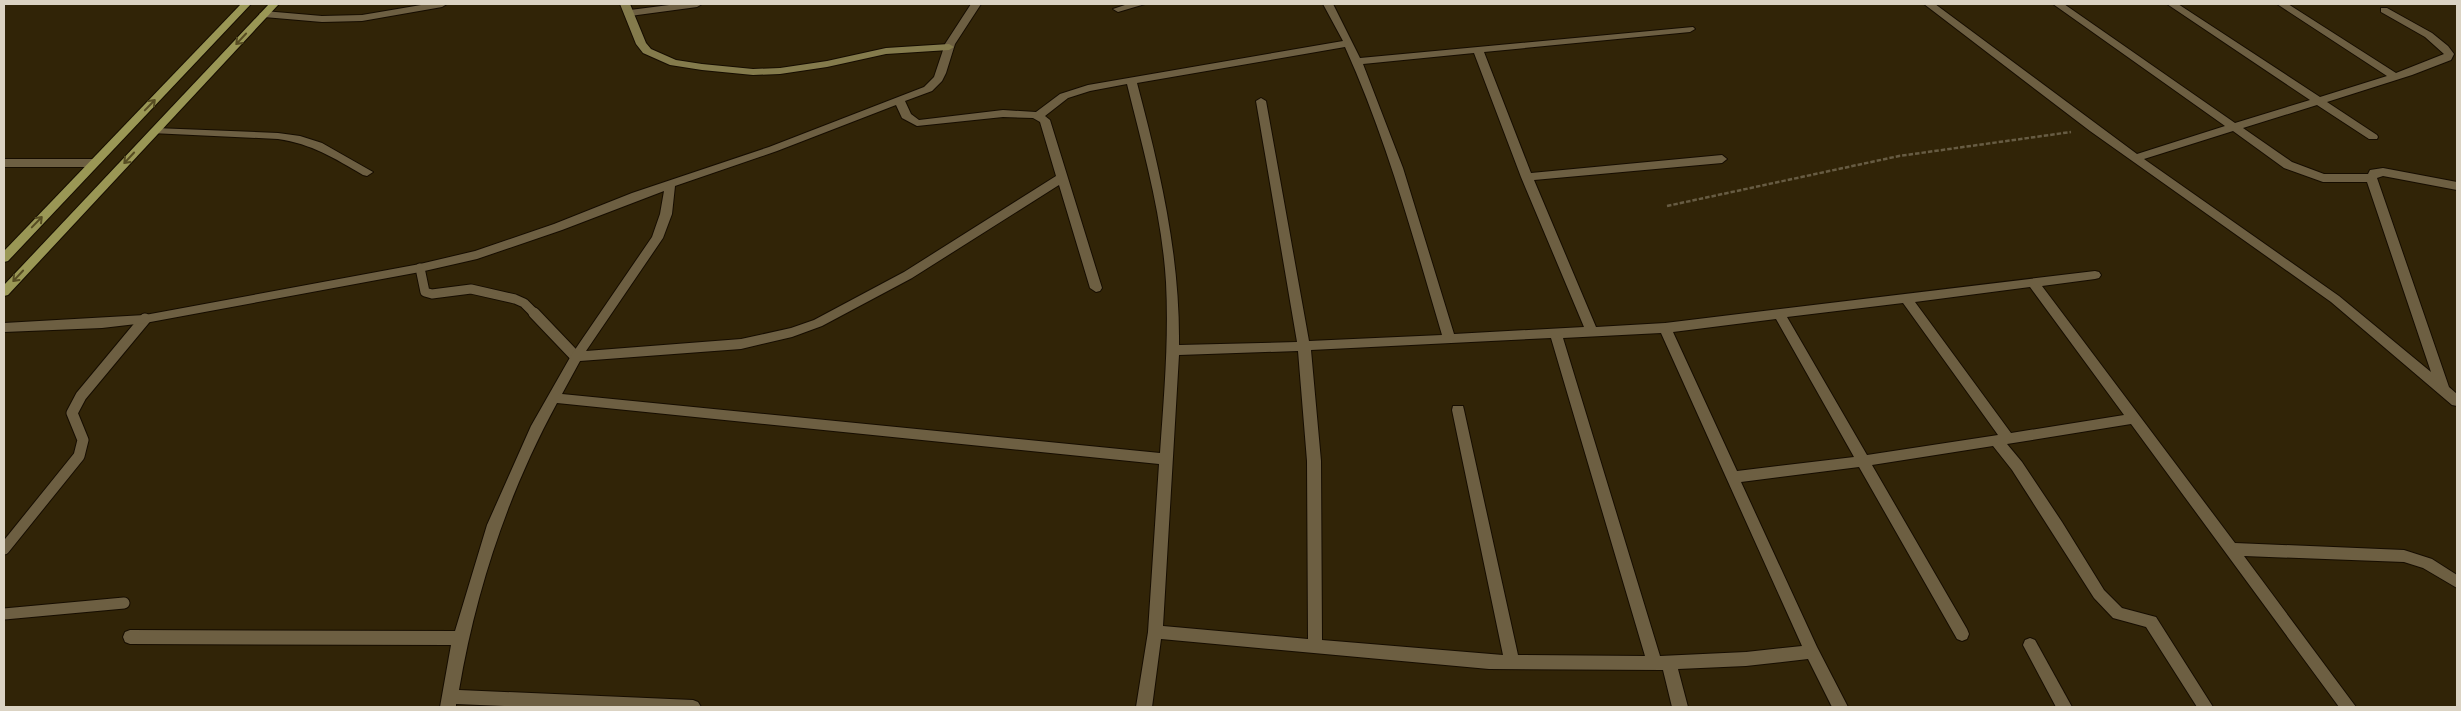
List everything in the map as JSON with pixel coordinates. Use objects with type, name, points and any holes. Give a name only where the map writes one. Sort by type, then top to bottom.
[{"type":"main road","points":[[4,258],[246,4]]},
{"type":"main road","points":[[4,292],[274,4]]},
{"type":"street","points":[[264,14],[322,19],[362,18],[442,4]]},
{"type":"street","points":[[697,4],[627,8],[641,44],[647,51],[674,63],[702,67],[753,72],[780,71],[827,64],[886,51],[949,47]]},
{"type":"street","points":[[4,327],[102,323],[145,319],[420,268],[476,255],[517,242],[670,185],[773,150],[928,89],[938,81],[944,70],[949,47],[976,4]]},
{"type":"street","points":[[1118,9],[1140,4]]},
{"type":"street","points":[[1328,4],[1358,61],[1378,112],[1449,339]]},
{"type":"street","points":[[1929,4],[2094,129],[2335,299],[2457,401]]},
{"type":"street","points":[[2058,4],[2276,158],[2300,171],[2333,179],[2372,178]]},
{"type":"street","points":[[2172,4],[2373,138]]},
{"type":"street","points":[[2282,4],[2395,77]]},
{"type":"street","points":[[2135,158],[2395,77],[2443,61],[2449,54],[2438,42],[2384,10]]},
{"type":"street","points":[[1358,61],[1690,30]]},
{"type":"street","points":[[1039,115],[1064,96],[1088,88],[1349,43]]},
{"type":"street","points":[[1478,50],[1527,177],[1592,332]]},
{"type":"street","points":[[1131,81],[1157,180],[1172,272],[1174,311],[1155,632],[1144,707]]},
{"type":"street","points":[[900,101],[906,116],[917,123],[1018,112],[1039,115],[1048,127],[1096,288]]},
{"type":"street","points":[[1261,101],[1304,346],[1314,461],[1314,647]]},
{"type":"street","points":[[155,131],[278,136],[300,139],[318,145],[367,172]]},
{"type":"street","points":[[1527,177],[1722,159]]},
{"type":"street","points":[[4,163],[94,163]]},
{"type":"street","points":[[2443,388],[2372,178],[2374,173],[2383,172],[2457,186]]},
{"type":"street","points":[[576,357],[741,344],[792,332],[818,323],[908,276],[1063,177]]},
{"type":"street","points":[[670,185],[666,214],[657,238],[576,357],[512,480],[494,525],[460,638],[449,702],[693,707]]},
{"type":"street","points":[[1173,350],[1304,346],[1665,328],[2095,275]]},
{"type":"street","points":[[2033,282],[2348,707]]},
{"type":"street","points":[[1906,298],[2001,439],[2099,594],[2118,613],[2151,622],[2205,707]]},
{"type":"street","points":[[1779,314],[1962,634]]},
{"type":"street","points":[[1665,328],[1812,652],[1840,707]]},
{"type":"street","points":[[1556,334],[1662,663],[1680,707]]},
{"type":"street","points":[[553,398],[1166,459]]},
{"type":"street","points":[[1458,410],[1512,662]]},
{"type":"street","points":[[1734,477],[1863,461],[2132,418]]},
{"type":"street","points":[[2231,549],[2404,556],[2427,563],[2457,582]]},
{"type":"street","points":[[1155,632],[1314,647],[1512,662],[1662,663],[1746,659],[1812,652]]},
{"type":"street","points":[[130,637],[460,638]]},
{"type":"street","points":[[2030,645],[2064,707]]},
{"type":"lane","points":[[420,268],[426,292],[432,294],[481,290],[524,303],[576,357]]},
{"type":"lane","points":[[4,549],[79,456],[83,440],[72,413],[81,396],[145,319]]},
{"type":"lane","points":[[4,614],[124,604]]},
{"type":"path","points":[[1667,206],[1899,156],[2094,129]]}]
